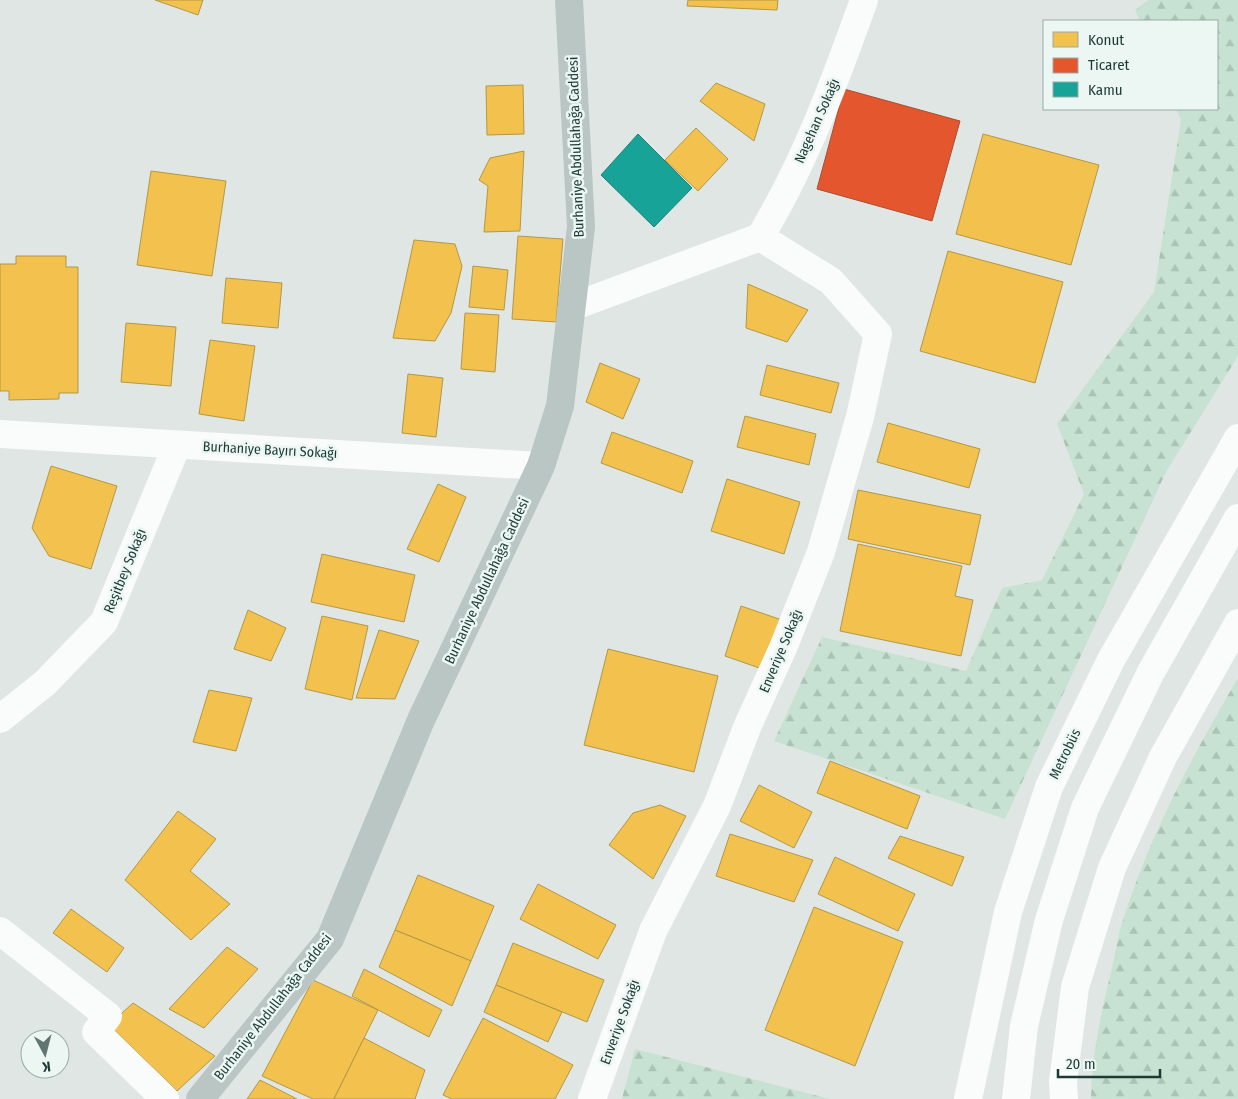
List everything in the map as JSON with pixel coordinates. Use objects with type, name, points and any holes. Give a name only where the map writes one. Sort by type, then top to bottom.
[{"type":"main road","name":"Burhaniye Abdullahağa Caddesi","points":[[200,1099],[330,939],[421,720],[541,466],[560,406],[582,227],[569,0]]},
{"type":"street","name":"Nagehan Sokağı","points":[[760,237],[776,211],[829,98],[864,0]]},
{"type":"street","points":[[572,307],[760,237]]},
{"type":"street","name":"Enveriye Sokağı","points":[[592,1099],[653,930],[717,806],[748,725],[783,648],[821,552],[860,417],[878,334],[830,281],[760,237]]},
{"type":"street","name":"Burhaniye Bayırı Sokağı","points":[[0,434],[541,466]]},
{"type":"street","name":"Metrobüs","points":[[968,1099],[1008,912],[1049,787],[1111,660],[1238,438]]},
{"type":"street","name":"Reşitbey Sokağı","points":[[0,719],[45,683],[104,622],[177,444]]},
{"type":"street","points":[[1016,1099],[1024,1026],[1049,920],[1085,808],[1150,672],[1238,518]]},
{"type":"street","points":[[1064,1099],[1063,1082],[1075,986],[1112,868],[1163,757],[1238,623]]},
{"type":"street","points":[[0,931],[108,1016],[96,1032],[165,1099]]},
{"type":"green space","points":[[1148,0],[1238,0],[1238,356],[1166,472],[1005,819],[774,741],[822,637],[966,671],[1002,588],[1042,580],[1084,494],[1057,424],[1154,292],[1181,120],[1176,110],[1218,110],[1218,20],[1140,20],[1135,10]]},
{"type":"green space","points":[[1238,678],[1238,1099],[1091,1099],[1093,1067],[1100,1022],[1119,934],[1134,888],[1159,826],[1205,736]]},
{"type":"green space","points":[[635,1049],[830,1099],[622,1099]]},
{"type":"building: Konut","points":[[155,0],[203,0],[198,15]]},
{"type":"building: Konut","points":[[688,0],[778,0],[777,10],[687,6]]},
{"type":"building: Konut","points":[[716,83],[765,104],[754,141],[700,101]]},
{"type":"building: Konut","points":[[523,85],[524,134],[487,135],[486,86]]},
{"type":"building: Konut","points":[[696,128],[728,159],[698,191],[665,160]]},
{"type":"building: Konut","points":[[983,134],[1099,165],[1071,265],[956,234]]},
{"type":"building: Konut","points":[[524,151],[520,231],[484,232],[488,186],[479,180],[490,158]]},
{"type":"building: Konut","points":[[151,171],[226,181],[212,276],[137,265]]},
{"type":"building: Konut","points":[[518,236],[563,239],[556,322],[512,319]]},
{"type":"building: Konut","points":[[414,240],[455,244],[462,266],[451,313],[435,341],[393,338]]},
{"type":"building: Konut","points":[[948,251],[1063,282],[1035,383],[920,351]]},
{"type":"building: Konut","points":[[16,256],[66,256],[66,267],[78,267],[78,393],[59,393],[59,399],[9,400],[9,391],[0,391],[0,264],[16,264]]},
{"type":"building: Konut","points":[[473,266],[508,270],[504,310],[469,307]]},
{"type":"building: Konut","points":[[226,278],[282,283],[278,328],[222,323]]},
{"type":"building: Konut","points":[[748,284],[808,310],[787,342],[746,328]]},
{"type":"building: Konut","points":[[465,313],[499,315],[495,372],[461,369]]},
{"type":"building: Konut","points":[[126,323],[176,327],[171,386],[121,382]]},
{"type":"building: Konut","points":[[210,340],[255,346],[244,421],[199,414]]},
{"type":"building: Konut","points":[[600,363],[640,379],[623,419],[586,402]]},
{"type":"building: Konut","points":[[767,365],[839,383],[831,413],[760,395]]},
{"type":"building: Konut","points":[[408,374],[443,378],[436,437],[402,433]]},
{"type":"building: Konut","points":[[745,416],[816,434],[809,465],[737,447]]},
{"type":"building: Konut","points":[[888,423],[980,449],[969,488],[877,462]]},
{"type":"building: Konut","points":[[612,432],[693,461],[682,493],[601,463]]},
{"type":"building: Konut","points":[[51,466],[117,486],[91,569],[49,556],[32,528]]},
{"type":"building: Konut","points":[[727,479],[800,502],[784,554],[711,531]]},
{"type":"building: Konut","points":[[438,484],[466,497],[439,562],[407,549]]},
{"type":"building: Konut","points":[[858,490],[981,515],[970,565],[848,539]]},
{"type":"building: Konut","points":[[858,544],[962,566],[955,596],[973,600],[961,656],[840,631]]},
{"type":"building: Konut","points":[[322,554],[415,575],[404,622],[311,602]]},
{"type":"building: Konut","points":[[741,606],[782,620],[765,670],[725,656]]},
{"type":"building: Konut","points":[[248,610],[286,628],[271,661],[234,649]]},
{"type":"building: Konut","points":[[322,616],[368,626],[352,700],[305,689]]},
{"type":"building: Konut","points":[[379,630],[419,641],[395,699],[356,698]]},
{"type":"building: Konut","points":[[608,649],[718,676],[694,772],[584,745]]},
{"type":"building: Konut","points":[[209,690],[252,698],[236,751],[193,742]]},
{"type":"building: Konut","points":[[830,761],[920,796],[907,829],[817,793]]},
{"type":"building: Konut","points":[[759,785],[812,812],[794,848],[740,821]]},
{"type":"building: Konut","points":[[660,805],[686,816],[653,879],[609,845],[633,813]]},
{"type":"building: Konut","points":[[178,811],[216,839],[190,871],[230,904],[191,940],[125,880]]},
{"type":"building: Konut","points":[[730,834],[813,860],[794,902],[716,876]]},
{"type":"building: Konut","points":[[900,836],[964,857],[952,886],[888,858]]},
{"type":"building: Konut","points":[[835,857],[915,894],[898,931],[818,894]]},
{"type":"building: Konut","points":[[418,875],[494,906],[471,961],[395,930]]},
{"type":"building: Konut","points":[[538,884],[616,925],[598,959],[520,919]]},
{"type":"building: Konut","points":[[814,907],[903,942],[855,1066],[765,1030]]},
{"type":"building: Konut","points":[[71,909],[124,948],[107,972],[53,933]]},
{"type":"building: Konut","points":[[395,930],[471,961],[452,1006],[379,967]]},
{"type":"building: Konut","points":[[513,943],[604,980],[587,1022],[496,985]]},
{"type":"building: Konut","points":[[227,947],[258,969],[204,1028],[169,1009]]},
{"type":"building: Konut","points":[[364,969],[442,1010],[429,1037],[352,996]]},
{"type":"building: Konut","points":[[313,980],[378,1010],[334,1099],[313,1099],[262,1076]]},
{"type":"building: Konut","points":[[496,985],[562,1012],[548,1042],[484,1012]]},
{"type":"building: Konut","points":[[133,1003],[215,1056],[177,1091],[109,1025]]},
{"type":"building: Konut","points":[[483,1018],[573,1065],[555,1099],[452,1099],[443,1095]]},
{"type":"building: Konut","points":[[364,1038],[425,1070],[415,1099],[334,1099]]},
{"type":"building: Konut","points":[[260,1080],[297,1099],[247,1099]]},
{"type":"building: Ticaret","points":[[844,89],[960,121],[932,221],[817,189]]},
{"type":"building: Kamu","points":[[638,134],[692,188],[654,227],[601,175]]}]
